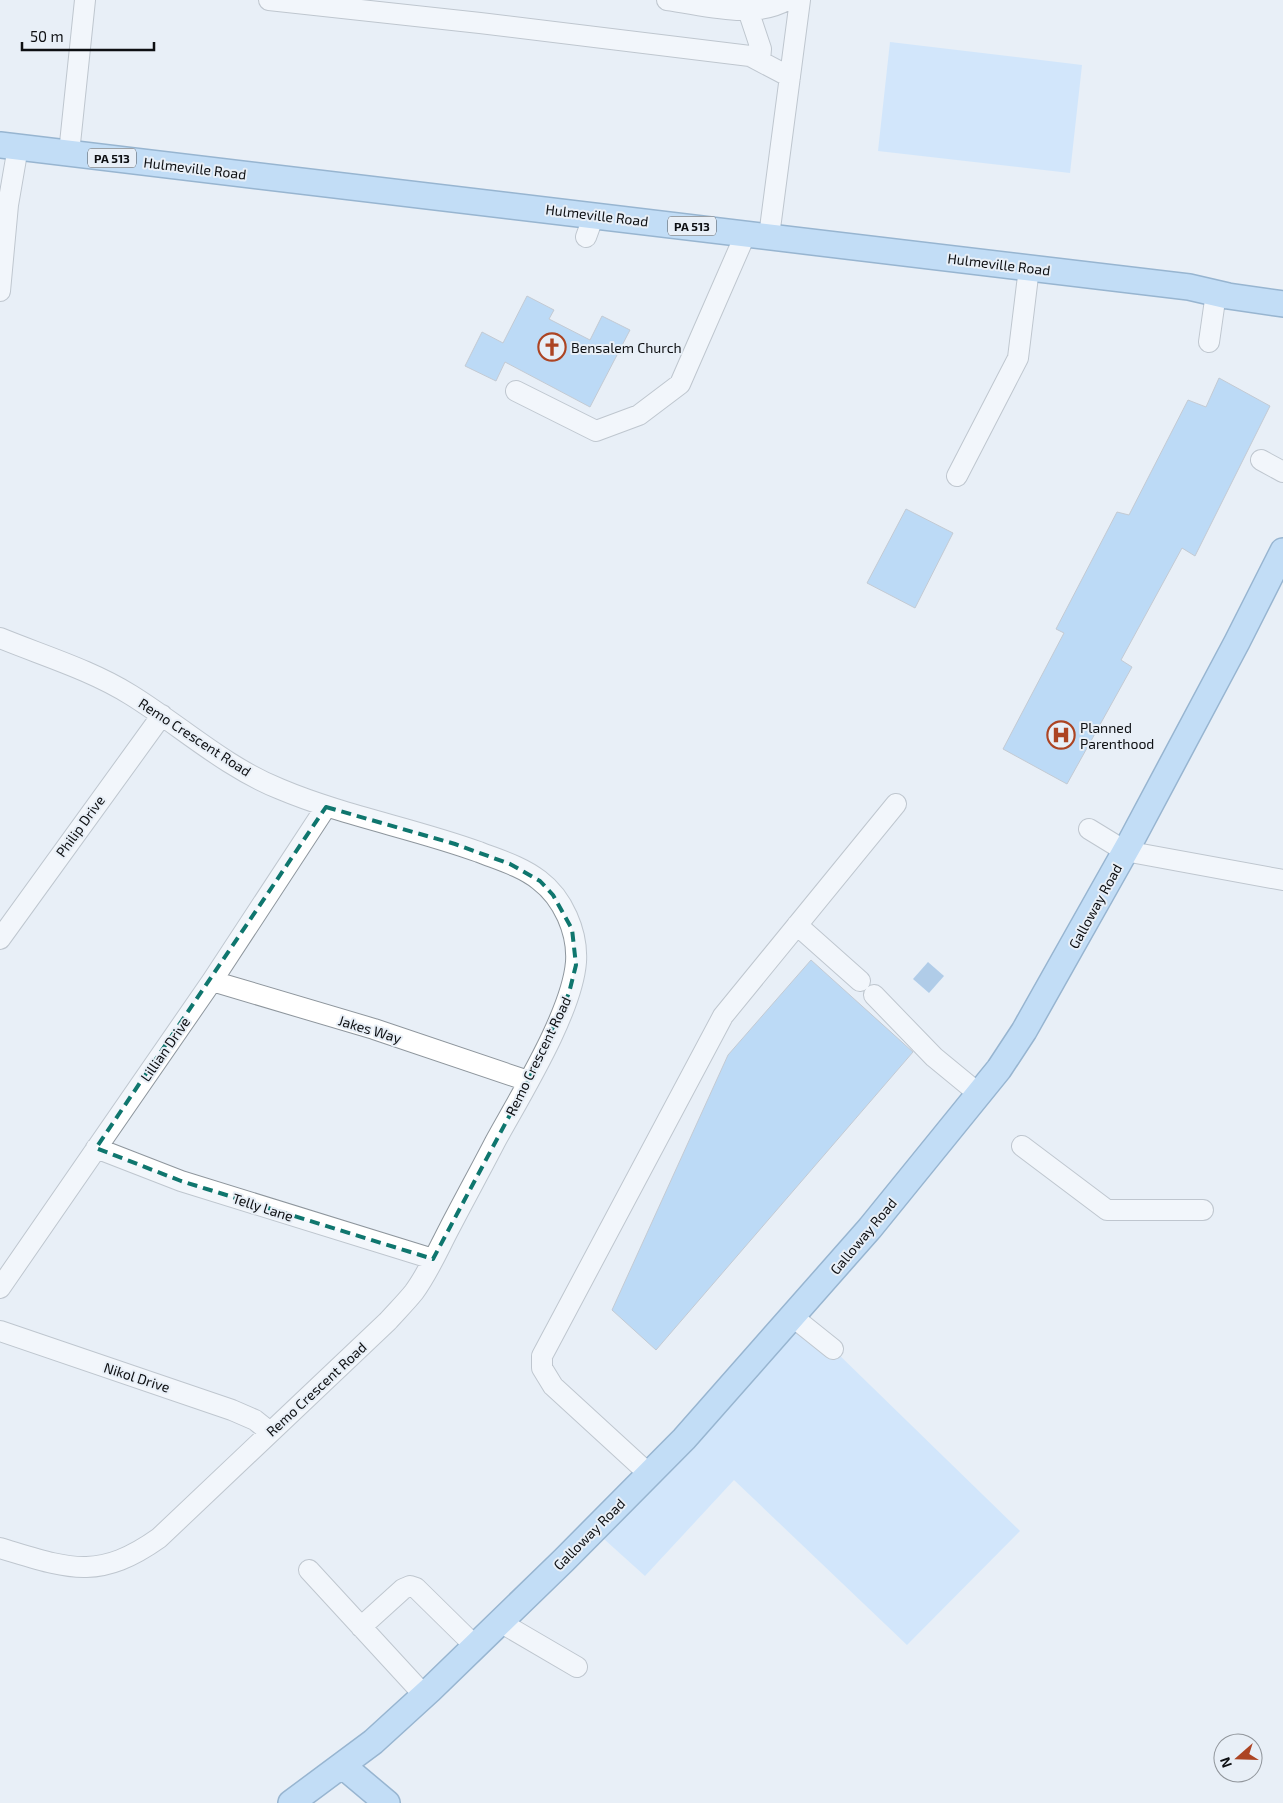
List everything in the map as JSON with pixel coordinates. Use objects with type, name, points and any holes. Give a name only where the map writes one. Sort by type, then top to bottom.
[{"type":"main road","name":"Hulmeville Road","points":[[9,146],[590,226],[758,234],[1189,287],[1283,304]]},
{"type":"main road","name":"Galloway Road","points":[[291,1803],[343,1766],[424,1695],[684,1439],[882,1214],[979,1094],[1024,1031],[1125,850],[1237,642],[1283,551]]},
{"type":"main road","points":[[343,1766],[387,1803]]},
{"type":"street","points":[[70,153],[85,0]]},
{"type":"street","points":[[268,0],[750,56],[790,77]]},
{"type":"street","points":[[668,0],[748,10],[780,4],[788,0]]},
{"type":"street","points":[[516,391],[596,431],[639,415],[680,384],[758,234],[790,77],[800,0]]},
{"type":"street","points":[[748,10],[761,49],[760,61]]},
{"type":"street","points":[[0,283],[8,205],[9,146]]},
{"type":"street","points":[[957,476],[1018,358],[1029,268]]},
{"type":"street","points":[[1209,342],[1216,293]]},
{"type":"street","points":[[1262,460],[1283,472]]},
{"type":"street","name":"Remo Crescent Road","points":[[0,638],[91,675],[128,693],[242,770],[278,788],[326,806],[455,844],[510,864],[540,881],[553,894],[572,929],[576,946],[576,964],[569,993],[556,1026],[433,1259],[414,1291],[388,1321],[159,1538],[118,1562],[103,1566],[78,1568],[0,1548]]},
{"type":"street","name":"Philip Drive","points":[[0,939],[162,715]]},
{"type":"street","points":[[649,1474],[552,1386],[542,1368],[542,1356],[723,1016],[896,804]]},
{"type":"street","name":"Lillian Drive","points":[[0,1288],[212,981],[326,806]]},
{"type":"street","points":[[1089,829],[1125,850],[1283,880]]},
{"type":"street","points":[[797,925],[860,980]]},
{"type":"street","name":"Jakes Way","points":[[212,981],[374,1030],[528,1081]]},
{"type":"street","points":[[874,995],[934,1057],[979,1094]]},
{"type":"street","points":[[1022,1146],[1107,1210],[1203,1210]]},
{"type":"street","name":"Telly Lane","points":[[96,1148],[181,1181],[433,1259]]},
{"type":"street","points":[[792,1317],[833,1349]]},
{"type":"street","name":"Nikol Drive","points":[[0,1331],[232,1410],[255,1420],[270,1432]]},
{"type":"street","points":[[309,1570],[424,1695]]},
{"type":"street","points":[[361,1627],[403,1589],[410,1586],[416,1588],[475,1646]]},
{"type":"street","points":[[500,1622],[576,1667]]},
{"type":"highlighted area","points":[[326,807],[455,844],[510,864],[540,881],[553,895],[572,929],[576,965],[569,993],[528,1081],[433,1259],[181,1181],[96,1148]]},
{"type":"shaded area","points":[[890,42],[1082,65],[1070,173],[878,151]]},
{"type":"shaded area","points":[[928,962],[944,976],[929,993],[913,979]]},
{"type":"shaded area","points":[[793,1317],[833,1349],[1020,1531],[907,1645],[734,1480],[645,1576],[594,1530]]},
{"type":"building","points":[[527,296],[554,310],[549,319],[590,340],[602,316],[630,330],[590,407],[505,362],[496,381],[465,366],[482,332],[503,343]]},
{"type":"building","points":[[1219,378],[1270,406],[1195,556],[1182,548],[1121,660],[1132,667],[1067,784],[1003,749],[1064,633],[1056,629],[1117,512],[1129,515],[1188,400],[1206,407]]},
{"type":"building","points":[[906,509],[953,533],[915,608],[867,583]]},
{"type":"building","points":[[811,960],[913,1052],[656,1350],[612,1310],[728,1055]]},
{"type":"place","name":"Bensalem Church","points":[[552,347]]},
{"type":"place","name":"Planned Parenthood","points":[[1061,735]]}]
